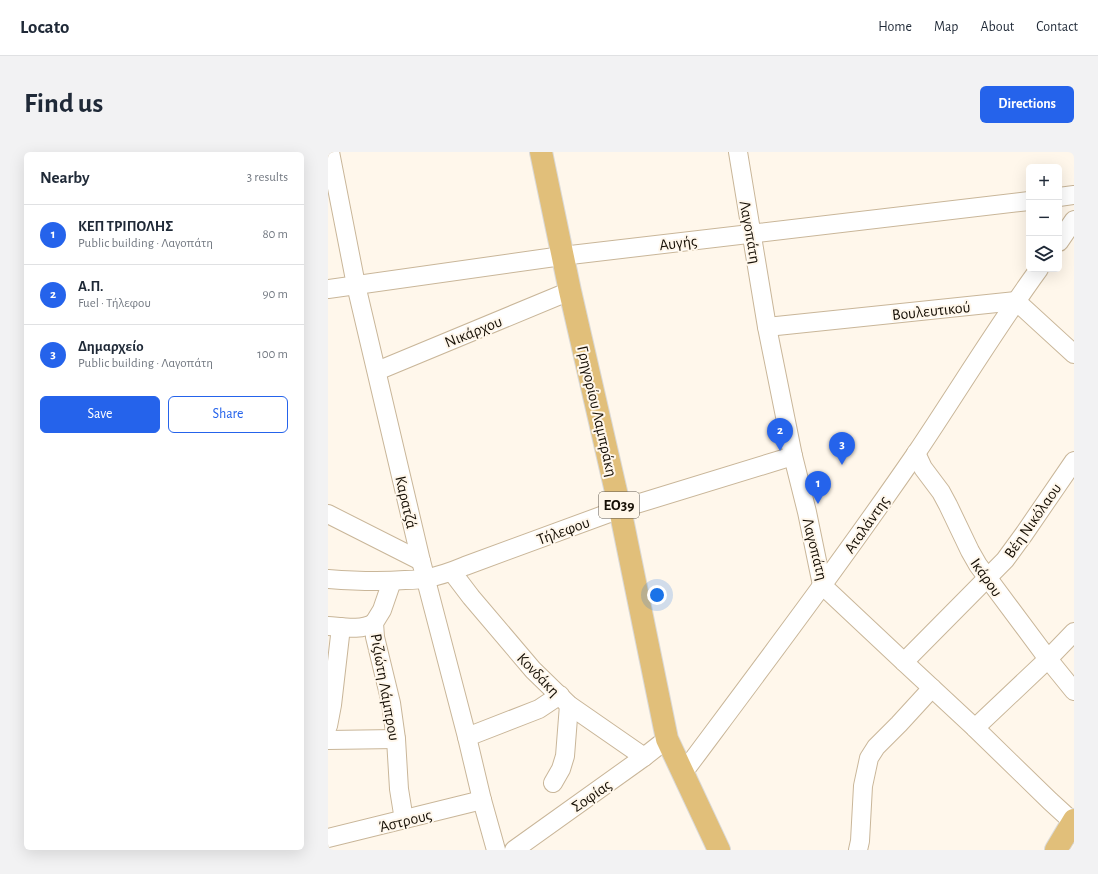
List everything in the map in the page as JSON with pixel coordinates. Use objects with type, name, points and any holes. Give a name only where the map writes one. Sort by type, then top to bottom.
[{"type":"main road","name":"Γρηγορίου Λαμπράκη","points":[[541,152],[562,256],[620,509],[667,739],[719,850]]},
{"type":"main road","points":[[1056,850],[1073,821]]},
{"type":"street","name":"Καρατζά","points":[[330,152],[356,285],[425,579],[496,850]]},
{"type":"street","name":"Λαγοπάτη","points":[[738,152],[767,327],[793,456],[807,512],[822,585],[1073,821]]},
{"type":"street","points":[[1062,197],[1074,195]]},
{"type":"street","name":"Αυγής","points":[[328,289],[562,256],[1026,200]]},
{"type":"street","points":[[1062,237],[1074,220]]},
{"type":"street","points":[[1062,242],[1074,244]]},
{"type":"street","name":"Αταλάντης","points":[[683,773],[822,585],[916,453],[1016,301],[1037,272]]},
{"type":"street","name":"Νικάρχου","points":[[377,371],[570,291]]},
{"type":"street","points":[[1016,301],[1074,354]]},
{"type":"street","name":"Βουλευτικού","points":[[767,327],[1016,301]]},
{"type":"street","name":"Ικάρου","points":[[916,453],[923,468],[941,492],[970,551],[987,578],[1074,692]]},
{"type":"street","name":"Τήλεφου","points":[[328,579],[392,581],[425,579],[452,572],[620,509],[793,456]]},
{"type":"street","name":"Βέη Νικόλαου","points":[[904,662],[987,578],[1012,550],[1074,461]]},
{"type":"street","points":[[328,514],[421,561]]},
{"type":"street","name":"Κονδάκη","points":[[452,572],[471,597],[533,670],[564,700],[644,757]]},
{"type":"street","name":"Ριζιώτη Λάμπρου","points":[[392,581],[382,610],[374,623],[375,637],[392,703],[399,789],[404,820]]},
{"type":"street","points":[[328,726],[332,705],[334,626],[357,628],[369,626],[374,623]]},
{"type":"street","points":[[975,728],[1048,659],[1074,632]]},
{"type":"street","points":[[858,850],[860,841],[863,786],[869,758],[876,747],[932,688]]},
{"type":"street","points":[[467,737],[564,700],[565,756],[561,769],[553,783]]},
{"type":"street","points":[[328,740],[396,739]]},
{"type":"street","name":"Σοφίας","points":[[514,850],[667,739]]},
{"type":"street","name":"Άστρους","points":[[328,838],[482,800]]},
{"type":"place","name":"Α.Π.","points":[[780,451]]},
{"type":"place","name":"Δημαρχείο","points":[[842,465]]},
{"type":"place","name":"ΚΕΠ ΤΡΙΠΟΛΗΣ","points":[[818,504]]}]
